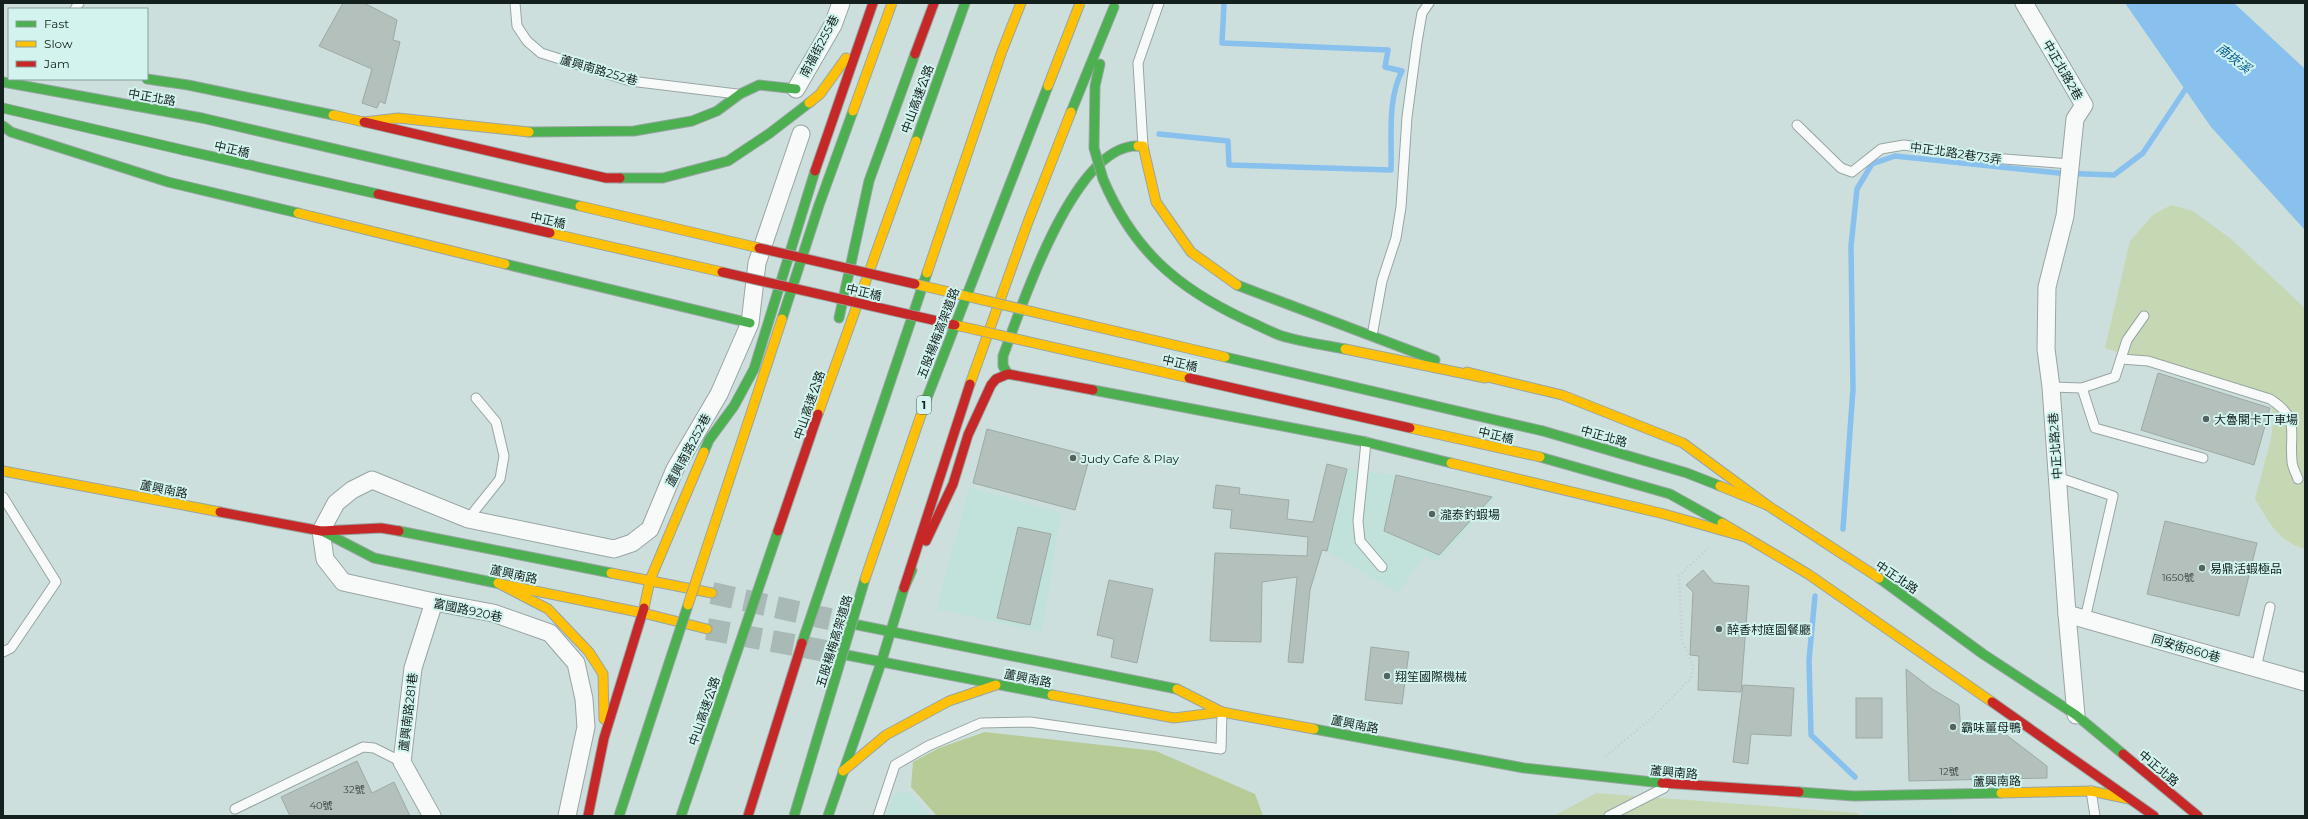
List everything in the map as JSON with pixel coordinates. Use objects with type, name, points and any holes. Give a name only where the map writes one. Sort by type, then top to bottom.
[{"type":"main road","points":[[588,816],[604,738],[644,613],[650,580],[709,440],[734,406],[754,369],[817,165],[873,3]]},
{"type":"main road","points":[[619,816],[819,204],[892,3]]},
{"type":"main road","points":[[838,325],[869,181],[934,3]]},
{"type":"main road","name":"中山高速公路","points":[[681,816],[820,409],[964,3]]},
{"type":"main road","points":[[748,816],[787,687],[997,66],[1021,3]]},
{"type":"main road","name":"五股楊梅高架道路","points":[[794,816],[872,554],[912,437],[1080,3]]},
{"type":"main road","points":[[1115,5],[1095,86],[1094,148],[1103,179],[1114,205],[1141,246],[1177,279],[1215,306],[1282,336],[1485,378],[1562,396],[1683,443],[1767,505]]},
{"type":"main road","points":[[828,816],[881,663],[947,450],[1031,212],[1074,100],[1115,5]]},
{"type":"main road","points":[[148,79],[188,85],[364,122],[606,178],[663,178],[728,161],[770,133],[820,94],[859,40]]},
{"type":"main road","name":"中正北路","points":[[3,82],[202,118]]},
{"type":"main road","points":[[364,122],[398,118],[522,132],[587,133],[634,131],[692,121],[717,111],[740,94],[759,85],[796,89]]},
{"type":"main road","name":"中正橋","points":[[3,108],[1540,457],[1670,494],[1745,537]]},
{"type":"main road","name":"中正橋","points":[[202,118],[1543,431]]},
{"type":"main road","points":[[3,126],[11,132],[168,182],[750,323]]},
{"type":"main road","points":[[1008,374],[1004,366],[1003,356],[1028,290],[1064,211],[1084,180],[1111,154],[1126,146],[1143,146],[1156,202],[1191,252],[1242,288],[1371,338],[1485,378]]},
{"type":"main road","points":[[820,409],[834,340]]},
{"type":"main road","points":[[904,588],[953,484],[968,435],[991,385],[996,379],[1008,374],[1366,442],[1664,514],[1745,537],[1814,578],[2154,816]]},
{"type":"main road","name":"中正北路","points":[[1543,431],[1688,473],[1767,505],[1895,589],[1983,654],[2076,715],[2198,816]]},
{"type":"main road","name":"蘆興南路","points":[[3,470],[321,531],[381,528],[712,593]]},
{"type":"main road","name":"蘆興南路","points":[[321,531],[374,558],[644,613],[707,629]]},
{"type":"main road","points":[[498,583],[548,609],[589,652],[603,674],[604,738]]},
{"type":"main road","name":"蘆興南路","points":[[843,622],[1182,690],[1222,712]]},
{"type":"main road","name":"蘆興南路","points":[[831,652],[881,663],[1174,718],[1222,712],[1524,768],[1671,784],[1854,796],[2091,791],[2129,799]]},
{"type":"main road","points":[[843,771],[886,735],[949,701],[996,685]]},
{"type":"street","name":"南福街255巷","points":[[796,89],[833,25],[841,3]]},
{"type":"street","name":"中正北路2巷","points":[[2024,3],[2084,106],[2075,119],[2065,216],[2047,287],[2046,349],[2051,386],[2067,614],[2076,715]]},
{"type":"street","name":"蘆興南路252巷","points":[[321,531],[336,503],[352,490],[372,480],[468,519],[614,549],[632,543],[650,529],[675,469],[719,394],[750,323],[757,263],[801,134]]},
{"type":"street","name":"富國路920巷","points":[[321,531],[325,559],[343,582],[493,613],[550,633],[576,663],[584,699],[586,727],[567,816]]},
{"type":"street","name":"蘆興南路281巷","points":[[432,816],[402,762],[413,668],[434,602]]},
{"type":"street","name":"同安街860巷","points":[[2067,614],[2305,682]]},
{"type":"lane","name":"蘆興南路252巷","points":[[515,3],[517,26],[527,41],[541,53],[630,81],[740,94]]},
{"type":"lane","points":[[1143,146],[1138,63],[1159,3]]},
{"type":"lane","points":[[1371,338],[1382,282],[1396,238],[1401,207],[1407,117],[1416,49],[1422,13],[1429,3]]},
{"type":"lane","name":"中正北路2巷73弄","points":[[1796,125],[1841,168],[1852,172],[1881,149],[1904,145],[1992,158],[2069,172]]},
{"type":"lane","points":[[2051,386],[2082,388],[2115,377],[2127,340],[2144,316]]},
{"type":"lane","points":[[2121,359],[2148,362],[2270,399],[2283,407],[2289,415],[2293,427],[2292,462],[2298,479]]},
{"type":"lane","points":[[2082,388],[2096,428],[2203,458]]},
{"type":"lane","points":[[468,519],[500,479],[504,456],[496,422],[476,398]]},
{"type":"lane","points":[[1366,442],[1358,520],[1360,541],[1382,566]]},
{"type":"lane","points":[[2057,477],[2113,496],[2085,619]]},
{"type":"lane","points":[[3,497],[56,582],[11,648],[3,652]]},
{"type":"lane","points":[[2256,668],[2270,607]]},
{"type":"lane","points":[[878,816],[895,765],[928,746],[982,723],[1030,722],[1221,749],[1222,712]]},
{"type":"lane","points":[[235,809],[363,747],[374,748],[402,762]]},
{"type":"lane","points":[[1609,816],[1671,784]]},
{"type":"lane","points":[[2091,791],[2095,816]]},
{"type":"path","points":[[1603,758],[1653,717],[1691,678],[1693,664],[1682,642],[1680,576],[1710,545],[1711,539]]},
{"type":"shaded area","points":[[1347,469],[1396,475],[1496,497],[1437,562],[1424,556],[1398,593],[1327,551]]},
{"type":"shaded area","points":[[969,487],[1061,513],[1042,632],[937,609]]},
{"type":"shaded area","points":[[908,791],[931,816],[886,816],[893,794]]},
{"type":"shaded area","points":[[1951,809],[1951,816],[1865,816],[1864,811]]},
{"type":"green space","points":[[2171,205],[2193,211],[2231,239],[2305,308],[2305,549],[2287,541],[2280,536],[2255,499],[2271,439],[2274,417],[2270,402],[2105,348],[2130,241],[2153,215]]},
{"type":"green space","points":[[985,732],[1156,751],[1255,794],[1263,816],[937,816],[911,787],[913,762],[939,748]]},
{"type":"green space","points":[[1596,793],[1858,813],[1859,816],[1554,816]]},
{"type":"water","name":"南崁溪","points":[[2125,3],[2234,3],[2305,69],[2305,230],[2211,127]]},
{"type":"building","points":[[343,3],[364,3],[397,20],[393,40],[400,42],[385,104],[380,101],[377,108],[362,103],[372,69],[319,46]]},
{"type":"building","name":"大魯閣卡丁車場","points":[[2158,373],[2270,408],[2254,465],[2141,430]]},
{"type":"building","points":[[987,429],[1090,456],[1075,510],[973,483]]},
{"type":"building","points":[[1327,464],[1347,469],[1327,551],[1322,550],[1310,590],[1303,663],[1288,662],[1297,577],[1262,582],[1261,642],[1210,641],[1215,553],[1307,556],[1308,537],[1230,528],[1232,510],[1213,508],[1216,485],[1240,488],[1239,494],[1289,500],[1287,519],[1313,522]]},
{"type":"building","name":"瀧泰釣蝦場","points":[[1396,475],[1492,497],[1439,555],[1384,531]]},
{"type":"building","name":"易鼎活蝦極品","points":[[2165,521],[2257,543],[2239,616],[2147,594]]},
{"type":"building","points":[[1018,527],[1051,534],[1030,625],[997,618]]},
{"type":"building","name":"醉香村庭園餐廳","points":[[1703,570],[1714,583],[1749,586],[1741,692],[1698,690],[1699,656],[1690,655],[1693,592],[1686,585]]},
{"type":"building","points":[[1109,580],[1153,589],[1137,663],[1111,657],[1114,639],[1097,635]]},
{"type":"building","name":"翔笙國際機械","points":[[1371,647],[1409,652],[1402,704],[1365,700]]},
{"type":"building","points":[[1906,669],[1932,689],[1959,705],[1961,732],[1990,731],[2005,734],[2047,766],[2047,778],[1909,781]]},
{"type":"building","points":[[1743,685],[1794,688],[1791,736],[1751,734],[1748,764],[1733,762]]},
{"type":"building","points":[[1856,698],[1882,698],[1882,738],[1856,738]]},
{"type":"building","points":[[357,761],[372,793],[394,782],[410,816],[290,816],[281,797]]},
{"type":"waterway","points":[[1159,134],[1228,141],[1229,165],[1391,170],[1392,107],[1397,82],[1402,71],[1385,67],[1388,50],[1222,43],[1224,3]]},
{"type":"waterway","points":[[1843,529],[1853,389],[1851,246],[1857,189],[1872,164],[1895,156],[2059,173],[2114,175],[2143,153],[2189,84]]},
{"type":"waterway","points":[[1815,596],[1809,660],[1811,735],[1855,777]]},
{"type":"tunnel","points":[[712,593],[843,622]]},
{"type":"tunnel","points":[[707,629],[831,652]]},
{"type":"traffic: fast","points":[[916,141],[965,3]]},
{"type":"traffic: fast","points":[[1071,112],[1114,7]]},
{"type":"traffic: fast","points":[[839,318],[869,181],[915,54]]},
{"type":"traffic: fast","points":[[1094,148],[1095,86],[1100,64]]},
{"type":"traffic: fast","points":[[148,79],[188,85],[333,115]]},
{"type":"traffic: fast","points":[[3,82],[202,118]]},
{"type":"traffic: fast","points":[[529,132],[634,131],[692,121],[717,111],[740,94],[759,85],[796,89]]},
{"type":"traffic: fast","points":[[925,403],[1048,86]]},
{"type":"traffic: fast","points":[[620,178],[663,178],[728,161],[770,133],[809,103]]},
{"type":"traffic: fast","points":[[3,108],[183,150]]},
{"type":"traffic: fast","points":[[782,319],[819,205],[853,111]]},
{"type":"traffic: fast","points":[[202,118],[580,206]]},
{"type":"traffic: fast","points":[[3,126],[11,132],[168,182],[298,213]]},
{"type":"traffic: fast","points":[[1008,374],[1003,366],[1003,356],[1037,267],[1072,198],[1093,171],[1115,152],[1138,146]]},
{"type":"traffic: fast","points":[[1094,148],[1103,179]]},
{"type":"traffic: fast","points":[[183,150],[378,194]]},
{"type":"traffic: fast","points":[[704,452],[709,440],[734,406],[754,369],[815,171]]},
{"type":"traffic: fast","points":[[1103,179],[1128,226],[1143,246],[1178,280],[1221,308],[1282,336],[1345,349]]},
{"type":"traffic: fast","points":[[505,264],[750,323]]},
{"type":"traffic: fast","points":[[802,643],[927,273]]},
{"type":"traffic: fast","points":[[1237,285],[1435,360]]},
{"type":"traffic: fast","points":[[1225,357],[1543,431]]},
{"type":"traffic: fast","points":[[1093,390],[1366,442],[1451,463]]},
{"type":"traffic: fast","points":[[1543,431],[1687,473],[1720,486]]},
{"type":"traffic: fast","points":[[1540,457],[1670,494],[1722,523]]},
{"type":"traffic: fast","points":[[322,531],[374,558],[501,584]]},
{"type":"traffic: fast","points":[[399,531],[611,573]]},
{"type":"traffic: fast","points":[[681,816],[778,531]]},
{"type":"traffic: fast","points":[[881,663],[904,588],[912,570]]},
{"type":"traffic: fast","points":[[1879,578],[1983,654],[2076,715],[2123,754]]},
{"type":"traffic: fast","points":[[794,816],[865,579]]},
{"type":"traffic: fast","points":[[619,816],[688,605]]},
{"type":"traffic: fast","points":[[843,622],[1177,689]]},
{"type":"traffic: fast","points":[[831,652],[1052,695]]},
{"type":"traffic: fast","points":[[828,816],[881,663]]},
{"type":"traffic: fast","points":[[1314,729],[1524,768],[1662,783]]},
{"type":"traffic: fast","points":[[1799,792],[1854,796],[2001,793]]},
{"type":"traffic: slow","points":[[853,111],[892,3]]},
{"type":"traffic: slow","points":[[927,273],[1002,51],[1021,3]]},
{"type":"traffic: slow","points":[[1048,86],[1080,3]]},
{"type":"traffic: slow","points":[[809,103],[820,94],[846,58]]},
{"type":"traffic: slow","points":[[970,384],[1028,222],[1071,112]]},
{"type":"traffic: slow","points":[[333,115],[364,122],[398,118],[529,132]]},
{"type":"traffic: slow","points":[[818,414],[916,141]]},
{"type":"traffic: slow","points":[[1138,146],[1143,146],[1156,202],[1191,252],[1237,285]]},
{"type":"traffic: slow","points":[[580,206],[759,248]]},
{"type":"traffic: slow","points":[[298,213],[505,264]]},
{"type":"traffic: slow","points":[[550,233],[722,272]]},
{"type":"traffic: slow","points":[[915,284],[1225,357]]},
{"type":"traffic: slow","points":[[688,605],[782,319]]},
{"type":"traffic: slow","points":[[955,325],[1189,378]]},
{"type":"traffic: slow","points":[[1345,349],[1485,378]]},
{"type":"traffic: slow","points":[[1467,372],[1562,395],[1683,443],[1767,505]]},
{"type":"traffic: slow","points":[[865,579],[925,403]]},
{"type":"traffic: slow","points":[[1410,428],[1540,457]]},
{"type":"traffic: slow","points":[[644,608],[650,580],[704,452]]},
{"type":"traffic: slow","points":[[1451,463],[1664,514],[1745,537]]},
{"type":"traffic: slow","points":[[3,471],[220,512]]},
{"type":"traffic: slow","points":[[1720,486],[1767,505],[1879,578]]},
{"type":"traffic: slow","points":[[1722,523],[1808,574],[1992,702]]},
{"type":"traffic: slow","points":[[611,573],[712,593]]},
{"type":"traffic: slow","points":[[498,583],[548,609],[589,652],[603,674],[604,719]]},
{"type":"traffic: slow","points":[[501,584],[643,613],[707,629]]},
{"type":"traffic: slow","points":[[843,771],[886,735],[949,701],[996,685]]},
{"type":"traffic: slow","points":[[1177,689],[1222,712]]},
{"type":"traffic: slow","points":[[1052,695],[1174,718],[1222,712],[1314,729]]},
{"type":"traffic: slow","points":[[2001,793],[2091,791],[2129,799]]},
{"type":"traffic: jam","points":[[815,171],[873,3]]},
{"type":"traffic: jam","points":[[915,54],[934,3]]},
{"type":"traffic: jam","points":[[364,122],[606,178],[620,178]]},
{"type":"traffic: jam","points":[[378,194],[550,233]]},
{"type":"traffic: jam","points":[[759,248],[915,284]]},
{"type":"traffic: jam","points":[[722,272],[955,325]]},
{"type":"traffic: jam","points":[[926,541],[953,484],[968,435],[991,385],[996,379],[1008,374],[1093,390]]},
{"type":"traffic: jam","points":[[1189,378],[1410,428]]},
{"type":"traffic: jam","points":[[904,588],[970,384]]},
{"type":"traffic: jam","points":[[778,531],[818,414]]},
{"type":"traffic: jam","points":[[220,512],[321,531],[381,528],[399,531]]},
{"type":"traffic: jam","points":[[588,816],[604,738],[644,608]]},
{"type":"traffic: jam","points":[[748,816],[802,643]]},
{"type":"traffic: jam","points":[[1992,702],[2154,816]]},
{"type":"traffic: jam","points":[[2123,754],[2198,816]]},
{"type":"traffic: jam","points":[[1662,783],[1799,792]]},
{"type":"place","name":"大魯閣卡丁車場","points":[[2206,419]]},
{"type":"place","name":"Judy Cafe & Play","points":[[1073,458]]},
{"type":"place","name":"瀧泰釣蝦場","points":[[1432,514]]},
{"type":"place","name":"易鼎活蝦極品","points":[[2202,568]]},
{"type":"place","name":"醉香村庭園餐廳","points":[[1719,629]]},
{"type":"place","name":"翔笙國際機械","points":[[1387,676]]},
{"type":"place","name":"霸味薑母鴨","points":[[1953,727]]}]
